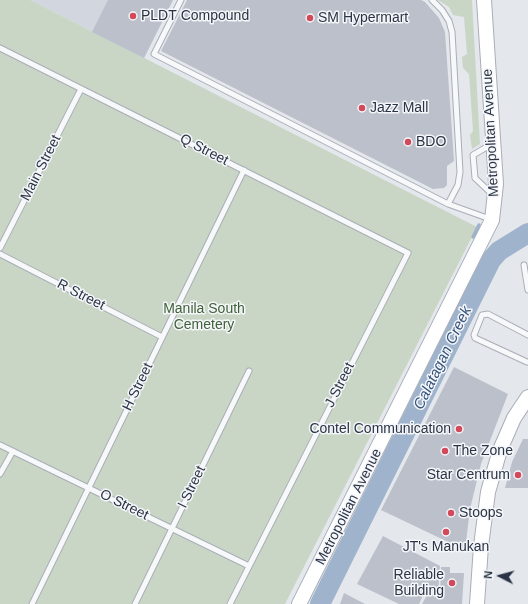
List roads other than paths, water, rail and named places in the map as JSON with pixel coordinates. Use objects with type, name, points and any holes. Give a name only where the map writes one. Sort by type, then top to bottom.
[{"type":"street","name":"Metropolitan Avenue","points":[[299,604],[492,220],[495,197],[484,0]]},
{"type":"street","points":[[477,604],[481,546],[488,492],[500,450],[514,418],[528,397]]},
{"type":"lane","points":[[181,0],[154,54],[448,204],[492,220]]},
{"type":"lane","points":[[432,0],[449,21],[452,32],[460,172],[458,185],[448,204]]},
{"type":"lane","name":"Q Street","points":[[0,48],[408,252]]},
{"type":"lane","name":"Main Street","points":[[0,248],[81,89]]},
{"type":"lane","points":[[493,144],[473,155],[475,178],[495,197]]},
{"type":"lane","name":"H Street","points":[[32,604],[244,170]]},
{"type":"lane","name":"J Street","points":[[230,604],[408,252]]},
{"type":"lane","name":"R Street","points":[[0,254],[162,337]]},
{"type":"lane","points":[[524,265],[528,290]]},
{"type":"lane","points":[[528,335],[488,314],[482,316],[474,335],[475,338],[528,363],[528,354]]},
{"type":"lane","name":"I Street","points":[[135,604],[249,371]]},
{"type":"lane","name":"O Street","points":[[0,444],[249,566]]},
{"type":"lane","points":[[0,474],[13,451]]},
{"type":"waterway","points":[[473,237],[479,225]]},
{"type":"waterway","name":"Calatagan Creek","points":[[320,604],[491,260],[499,251],[528,233]]},
{"type":"place","name":"PLDT Compound","points":[[133,16]]},
{"type":"place","name":"SM Hypermart","points":[[310,18]]},
{"type":"place","name":"Jazz Mall","points":[[362,108]]},
{"type":"place","name":"BDO","points":[[408,142]]},
{"type":"place","name":"Contel Communication","points":[[459,429]]},
{"type":"place","name":"The Zone","points":[[445,451]]},
{"type":"place","name":"Star Centrum","points":[[518,475]]},
{"type":"place","name":"Stoops","points":[[451,513]]},
{"type":"place","name":"JT's Manukan","points":[[446,532]]},
{"type":"place","name":"Reliable Building","points":[[452,583]]},
{"type":"park label","name":"Manila South Cemetery","points":[[204,318]]}]
